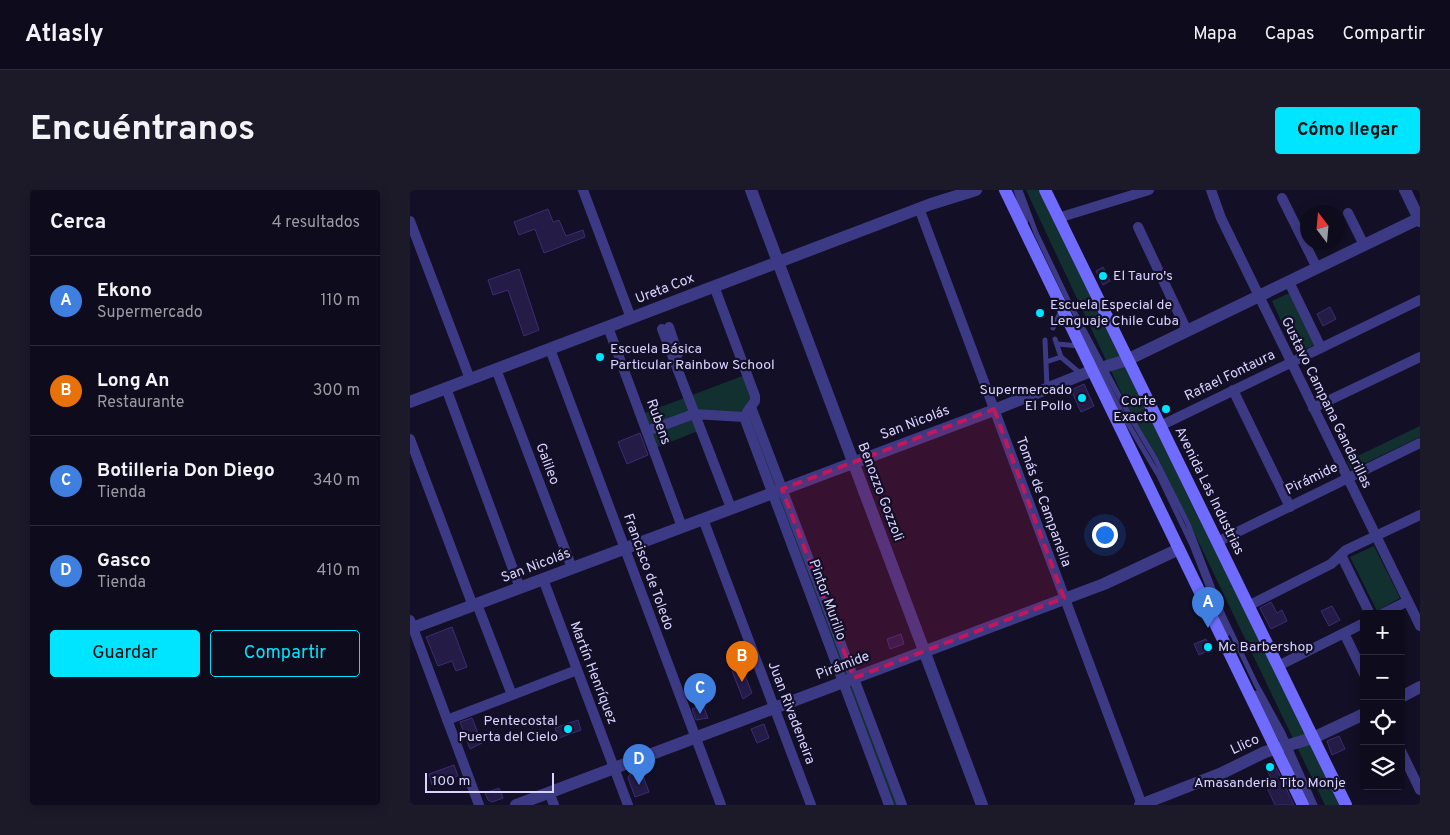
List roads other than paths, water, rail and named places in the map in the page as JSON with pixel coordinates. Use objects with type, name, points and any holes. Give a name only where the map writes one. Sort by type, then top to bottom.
[{"type":"main road","points":[[1005,190],[1078,346],[1094,370],[1179,550],[1282,746],[1303,805]]},
{"type":"main road","name":"Avenida Las Industrias","points":[[1045,190],[1346,805]]},
{"type":"street","points":[[583,190],[631,318]]},
{"type":"street","name":"Benozzo Gozzoli","points":[[751,190],[982,805]]},
{"type":"street","name":"Ureta Cox","points":[[925,206],[951,190]]},
{"type":"street","name":"Ureta Cox","points":[[410,402],[925,206],[976,190]]},
{"type":"street","points":[[1058,218],[1149,190]]},
{"type":"street","name":"Gustavo Campana Gandarillas","points":[[1211,190],[1221,218],[1420,626]]},
{"type":"street","points":[[1405,190],[1420,220]]},
{"type":"street","points":[[1282,198],[1316,268]]},
{"type":"street","name":"Tomás de Campanella","points":[[925,206],[994,409],[1141,805]]},
{"type":"street","points":[[1348,213],[1364,246]]},
{"type":"street","name":"San Nicolás","points":[[411,626],[472,606],[1094,370],[1127,360],[1316,268],[1420,220]]},
{"type":"street","points":[[410,221],[470,379]]},
{"type":"street","points":[[1138,227],[1187,331]]},
{"type":"street","points":[[1289,282],[1321,348]]},
{"type":"street","name":"Pintor Murillo","points":[[714,286],[755,396],[751,407],[777,491]]},
{"type":"street","name":"Rafael Fontaura","points":[[1160,426],[1420,300]]},
{"type":"street","name":"Rubens","points":[[604,328],[647,431],[679,528]]},
{"type":"street","name":"Rubens","points":[[604,328],[679,528]]},
{"type":"street","points":[[665,328],[731,508]]},
{"type":"street","name":"Francisco de Toledo","points":[[550,348],[720,805]]},
{"type":"street","points":[[1313,408],[1420,357]]},
{"type":"street","name":"Galileo","points":[[496,369],[572,568]]},
{"type":"street","points":[[446,388],[520,588]]},
{"type":"street","points":[[1233,390],[1290,507]]},
{"type":"street","points":[[647,431],[696,414],[744,416],[751,407]]},
{"type":"street","name":"Pintor Murillo","points":[[744,416],[777,491],[848,680],[889,805]]},
{"type":"street","points":[[410,439],[472,606]]},
{"type":"street","name":"Pirámide","points":[[1217,542],[1420,443]]},
{"type":"street","points":[[410,455],[472,606],[512,695]]},
{"type":"street","points":[[1248,606],[1331,564],[1341,554],[1420,515]]},
{"type":"street","name":"Juan Rivadeneira","points":[[703,519],[811,805]]},
{"type":"street","name":"Pirámide","points":[[516,805],[1121,577],[1179,550]]},
{"type":"street","points":[[1341,554],[1368,610]]},
{"type":"street","name":"Martín Henríquez","points":[[543,579],[628,805]]},
{"type":"street","points":[[1390,610],[1408,601]]},
{"type":"street","points":[[1278,666],[1360,625]]},
{"type":"street","points":[[411,626],[479,805]]},
{"type":"street","points":[[1344,633],[1360,666]]},
{"type":"street","points":[[447,720],[577,670]]},
{"type":"street","name":"Pintor Murillo","points":[[848,680],[902,805]]},
{"type":"street","points":[[1405,694],[1420,688]]},
{"type":"street","name":"Llico","points":[[1141,805],[1282,746],[1313,738],[1360,716]]},
{"type":"street","points":[[1405,759],[1420,790]]},
{"type":"street","points":[[549,792],[554,805]]},
{"type":"lane","points":[[1016,190],[1036,244],[1094,370],[1131,418],[1156,460],[1188,524],[1223,615],[1310,805]]},
{"type":"lane","points":[[1020,190],[1040,244],[1076,315],[1094,370]]},
{"type":"lane","points":[[1053,328],[1062,311]]},
{"type":"lane","points":[[1045,340],[1047,389]]},
{"type":"lane","points":[[1060,357],[1056,342],[1078,346]]},
{"type":"lane","points":[[1046,362],[1060,357],[1094,370]]},
{"type":"lane","points":[[1282,746],[1315,805]]},
{"type":"place","name":"El Tauro's","points":[[1103,276]]},
{"type":"place","name":"Escuela Especial de Lenguaje Chile Cuba","points":[[1040,313]]},
{"type":"place","name":"Escuela Básica Particular Rainbow School","points":[[600,357]]},
{"type":"place","name":"Supermercado El Pollo","points":[[1082,398]]},
{"type":"place","name":"Corte Exacto","points":[[1166,409]]},
{"type":"place","name":"Ekono","points":[[1208,628]]},
{"type":"place","name":"Mc Barbershop","points":[[1208,647]]},
{"type":"place","name":"Long An","points":[[742,682]]},
{"type":"place","name":"Botilleria Don Diego","points":[[700,714]]},
{"type":"place","name":"Pentecostal Puerta del Cielo","points":[[568,729]]},
{"type":"place","name":"Amasanderia Tito Monje","points":[[1270,767]]},
{"type":"place","name":"Gasco","points":[[639,785]]}]
